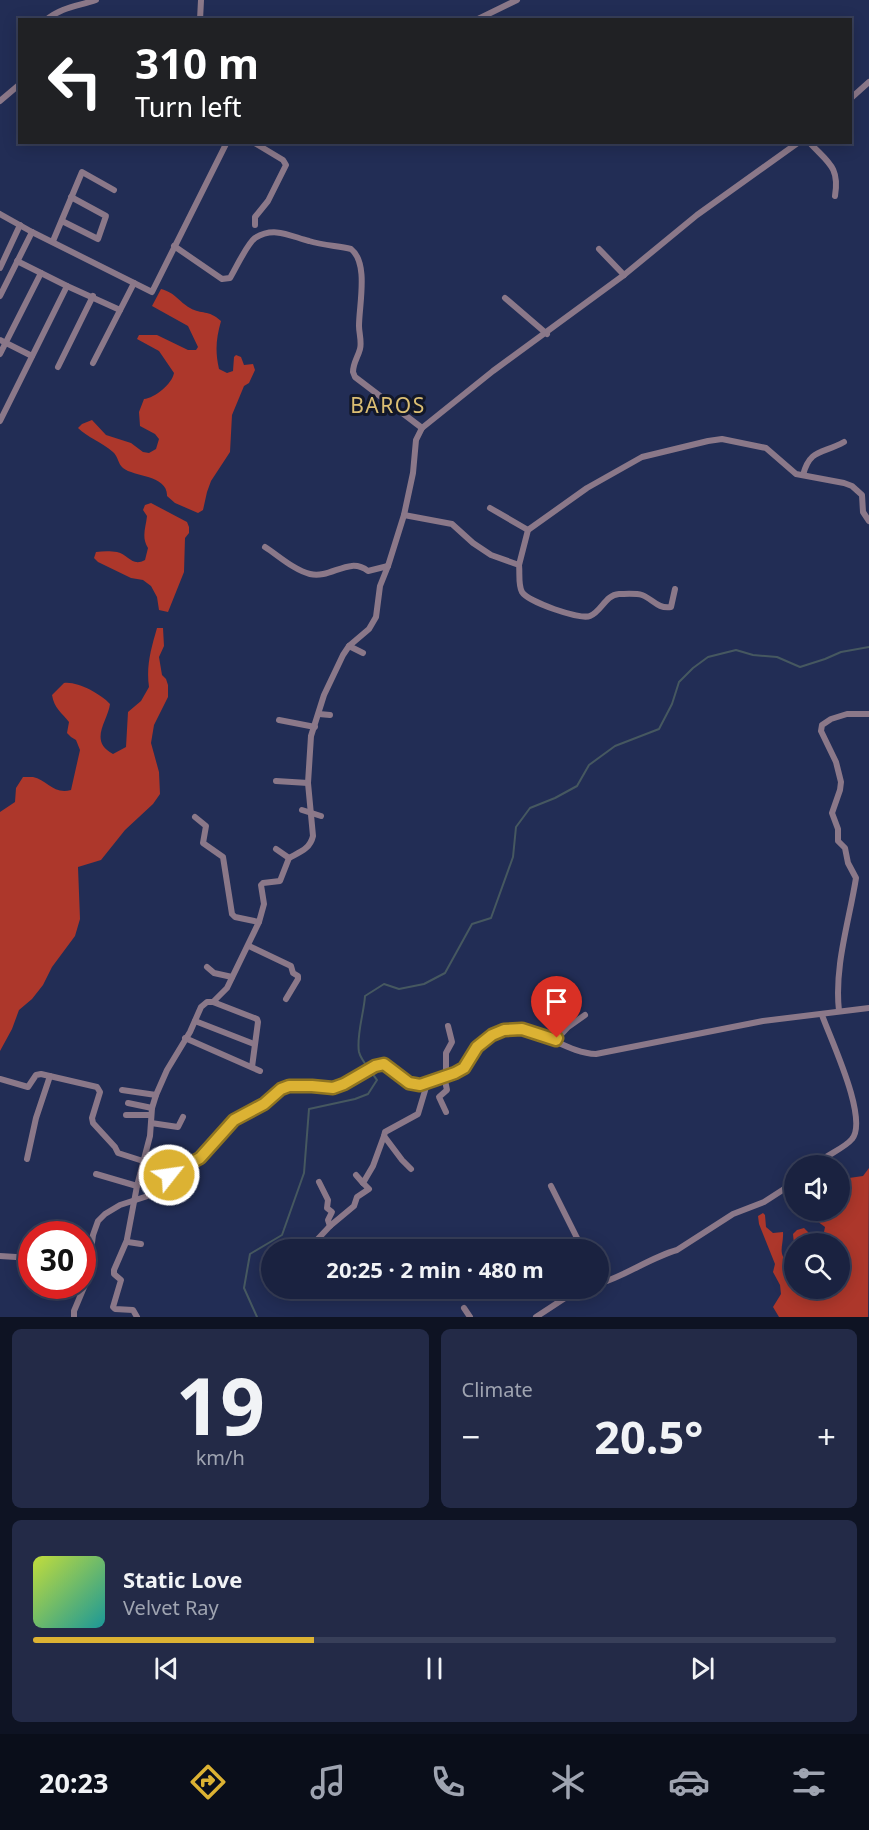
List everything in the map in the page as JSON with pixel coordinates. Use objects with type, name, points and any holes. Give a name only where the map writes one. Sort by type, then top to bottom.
[{"type":"street","points":[[49,18],[73,6],[96,0]]},
{"type":"street","points":[[200,18],[201,0]]},
{"type":"street","points":[[480,18],[517,0]]},
{"type":"street","points":[[852,97],[869,82]]},
{"type":"street","points":[[0,101],[18,86]]},
{"type":"street","points":[[0,214],[153,292],[226,144]]},
{"type":"street","points":[[255,225],[255,217],[268,201],[286,165],[283,160],[257,144]]},
{"type":"street","points":[[213,1002],[227,988],[259,922],[264,904],[261,885],[280,881],[289,858],[309,847],[313,836],[308,783],[310,745],[328,684],[349,646],[369,629],[376,617],[380,586],[404,515],[413,473],[416,440],[422,428],[493,371],[624,275],[697,215],[796,144]]},
{"type":"street","points":[[811,144],[833,168],[836,175],[835,196]]},
{"type":"street","points":[[53,241],[82,172],[114,190]]},
{"type":"street","points":[[62,221],[98,239],[106,216],[72,197]]},
{"type":"street","points":[[0,268],[20,225]]},
{"type":"street","points":[[174,246],[222,279],[230,278],[253,239],[277,231],[290,233],[310,241],[351,249],[356,253],[362,276],[359,328],[361,348],[353,372],[355,376],[422,428]]},
{"type":"street","points":[[0,296],[32,232]]},
{"type":"street","points":[[599,249],[624,275]]},
{"type":"street","points":[[17,261],[120,310]]},
{"type":"street","points":[[0,354],[3,342],[40,273]]},
{"type":"street","points":[[93,363],[134,283]]},
{"type":"street","points":[[0,421],[67,286]]},
{"type":"street","points":[[58,367],[93,297]]},
{"type":"street","points":[[505,298],[547,333]]},
{"type":"street","points":[[3,342],[32,356]]},
{"type":"street","points":[[675,589],[672,605],[668,608],[654,604],[639,594],[618,594],[609,598],[592,615],[582,617],[538,604],[524,595],[520,589],[519,565],[528,530],[587,488],[633,462],[665,451],[722,439],[757,445],[773,452],[792,472],[852,486],[862,495],[863,512],[869,521]]},
{"type":"street","points":[[803,475],[806,464],[813,454],[844,442]]},
{"type":"street","points":[[490,508],[528,530]]},
{"type":"street","points":[[404,515],[452,524],[473,543],[491,555],[519,565]]},
{"type":"street","points":[[265,547],[310,574],[321,575],[352,564],[364,567],[368,571],[388,566]]},
{"type":"street","points":[[349,646],[363,653]]},
{"type":"street","points":[[319,714],[330,715]]},
{"type":"street","points":[[839,1011],[837,994],[839,965],[844,951],[856,878],[848,864],[845,848],[838,841],[838,829],[832,816],[841,782],[836,762],[821,731],[822,725],[831,718],[847,714],[869,714]]},
{"type":"street","points":[[279,720],[315,727]]},
{"type":"street","points":[[276,781],[308,783]]},
{"type":"street","points":[[302,810],[321,816]]},
{"type":"street","points":[[195,817],[206,826],[203,843],[223,857],[232,914],[259,922]]},
{"type":"street","points":[[312,826],[321,827]]},
{"type":"street","points":[[276,849],[289,858]]},
{"type":"street","points":[[249,946],[292,968],[293,973],[298,976],[286,999]]},
{"type":"street","points":[[207,967],[214,973],[232,977]]},
{"type":"street","points":[[137,1317],[133,1310],[113,1307],[121,1280],[115,1275],[114,1270],[127,1240],[133,1201],[150,1136],[152,1108],[156,1095],[203,1004],[213,1002],[257,1019],[252,1067]]},
{"type":"street","points":[[96,1227],[105,1214],[157,1193],[174,1171],[200,1158],[234,1120],[264,1104],[281,1089],[289,1086],[333,1088],[375,1066],[386,1065],[412,1084],[427,1083],[464,1068],[480,1045],[492,1035],[504,1030],[522,1029],[587,1053],[606,1053],[763,1022],[869,1008]]},
{"type":"street","points":[[556,1040],[568,1027],[585,1015]]},
{"type":"street","points":[[822,1015],[845,1073],[852,1098],[856,1130],[851,1140],[830,1155]]},
{"type":"street","points":[[195,1021],[254,1044]]},
{"type":"street","points":[[446,1112],[439,1097],[447,1088],[446,1053],[452,1042],[448,1026]]},
{"type":"street","points":[[185,1038],[260,1071]]},
{"type":"street","points":[[0,1079],[27,1087],[36,1075],[50,1076],[98,1088],[100,1092],[92,1118],[93,1123],[115,1147],[118,1154],[143,1161]]},
{"type":"street","points":[[27,1159],[36,1118],[50,1076]]},
{"type":"street","points":[[363,1183],[373,1166],[385,1132],[418,1114],[427,1083]]},
{"type":"street","points":[[122,1089],[156,1095]]},
{"type":"street","points":[[128,1103],[152,1108]]},
{"type":"street","points":[[126,1115],[178,1127],[183,1117]]},
{"type":"street","points":[[384,1136],[411,1169]]},
{"type":"street","points":[[96,1174],[137,1186]]},
{"type":"street","points":[[318,1239],[354,1206],[357,1197],[369,1189],[356,1175]]},
{"type":"street","points":[[319,1182],[328,1200],[327,1208],[332,1212],[328,1220],[330,1226]]},
{"type":"street","points":[[551,1186],[578,1239]]},
{"type":"street","points":[[609,1281],[676,1250],[734,1214],[764,1202],[784,1189]]},
{"type":"street","points":[[127,1240],[141,1244]]},
{"type":"street","points":[[0,1256],[18,1257]]},
{"type":"street","points":[[74,1317],[79,1299]]},
{"type":"street","points":[[536,1317],[563,1299]]},
{"type":"street","points":[[464,1308],[470,1317]]},
{"type":"shaded area","points":[[161,289],[190,308],[209,313],[221,321],[217,345],[219,369],[227,373],[233,371],[236,355],[241,357],[244,365],[253,364],[255,370],[249,383],[244,386],[232,415],[230,452],[211,481],[203,510],[198,513],[175,503],[167,496],[162,484],[156,480],[123,468],[113,452],[78,428],[92,420],[106,435],[131,443],[143,452],[149,453],[156,449],[159,439],[155,434],[140,426],[139,412],[144,399],[162,390],[170,382],[174,373],[159,351],[137,339],[139,335],[157,335],[188,350],[196,350],[198,347],[188,326],[152,306]]},
{"type":"shaded area","points":[[151,503],[187,522],[189,527],[189,533],[185,538],[184,572],[168,612],[159,610],[157,597],[151,586],[143,580],[131,578],[94,558],[96,552],[110,551],[121,553],[137,562],[145,560],[148,548],[144,536],[147,516],[143,510],[145,505]]},
{"type":"shaded area","points":[[157,628],[163,628],[164,646],[159,657],[162,675],[168,685],[168,697],[154,725],[151,743],[159,772],[160,794],[153,804],[125,830],[101,860],[78,867],[80,919],[75,936],[52,967],[43,985],[19,1010],[0,1051],[0,812],[15,802],[16,788],[23,777],[33,777],[55,789],[71,790],[80,750],[76,740],[67,733],[69,722],[56,707],[52,695],[64,683],[88,689],[110,704],[101,730],[102,743],[113,754],[126,747],[128,712],[141,701],[149,687],[151,650]]},
{"type":"shaded area","points":[[869,1168],[868,1317],[779,1317],[773,1307],[781,1294],[780,1285],[773,1272],[775,1264],[758,1216],[763,1213],[765,1215],[766,1227],[773,1233],[783,1232],[784,1299],[850,1299],[850,1233],[823,1233],[825,1227],[817,1221],[850,1221],[850,1178],[863,1176]]},
{"type":"shaded area","points":[[804,1228],[809,1233],[794,1233],[797,1230]]},
{"type":"waterway","points":[[257,1317],[244,1288],[250,1254],[282,1235],[304,1173],[309,1109],[368,1094],[377,1080],[359,1052],[365,996],[384,984],[399,989],[424,984],[445,973],[472,924],[491,918],[513,857],[516,827],[530,808],[577,786],[589,765],[615,746],[659,729],[672,704],[679,682],[708,657],[736,650],[753,655],[777,657],[800,667],[841,652],[869,647]]},
{"type":"district","name":"BAROS","points":[[388,405]]},
{"type":"route","points":[[169,1175],[200,1158],[234,1120],[264,1104],[281,1089],[289,1086],[333,1088],[356,1078],[375,1066],[384,1064],[409,1083],[420,1085],[464,1068],[477,1047],[492,1035],[504,1030],[522,1029],[556,1040],[557,1038]]}]
